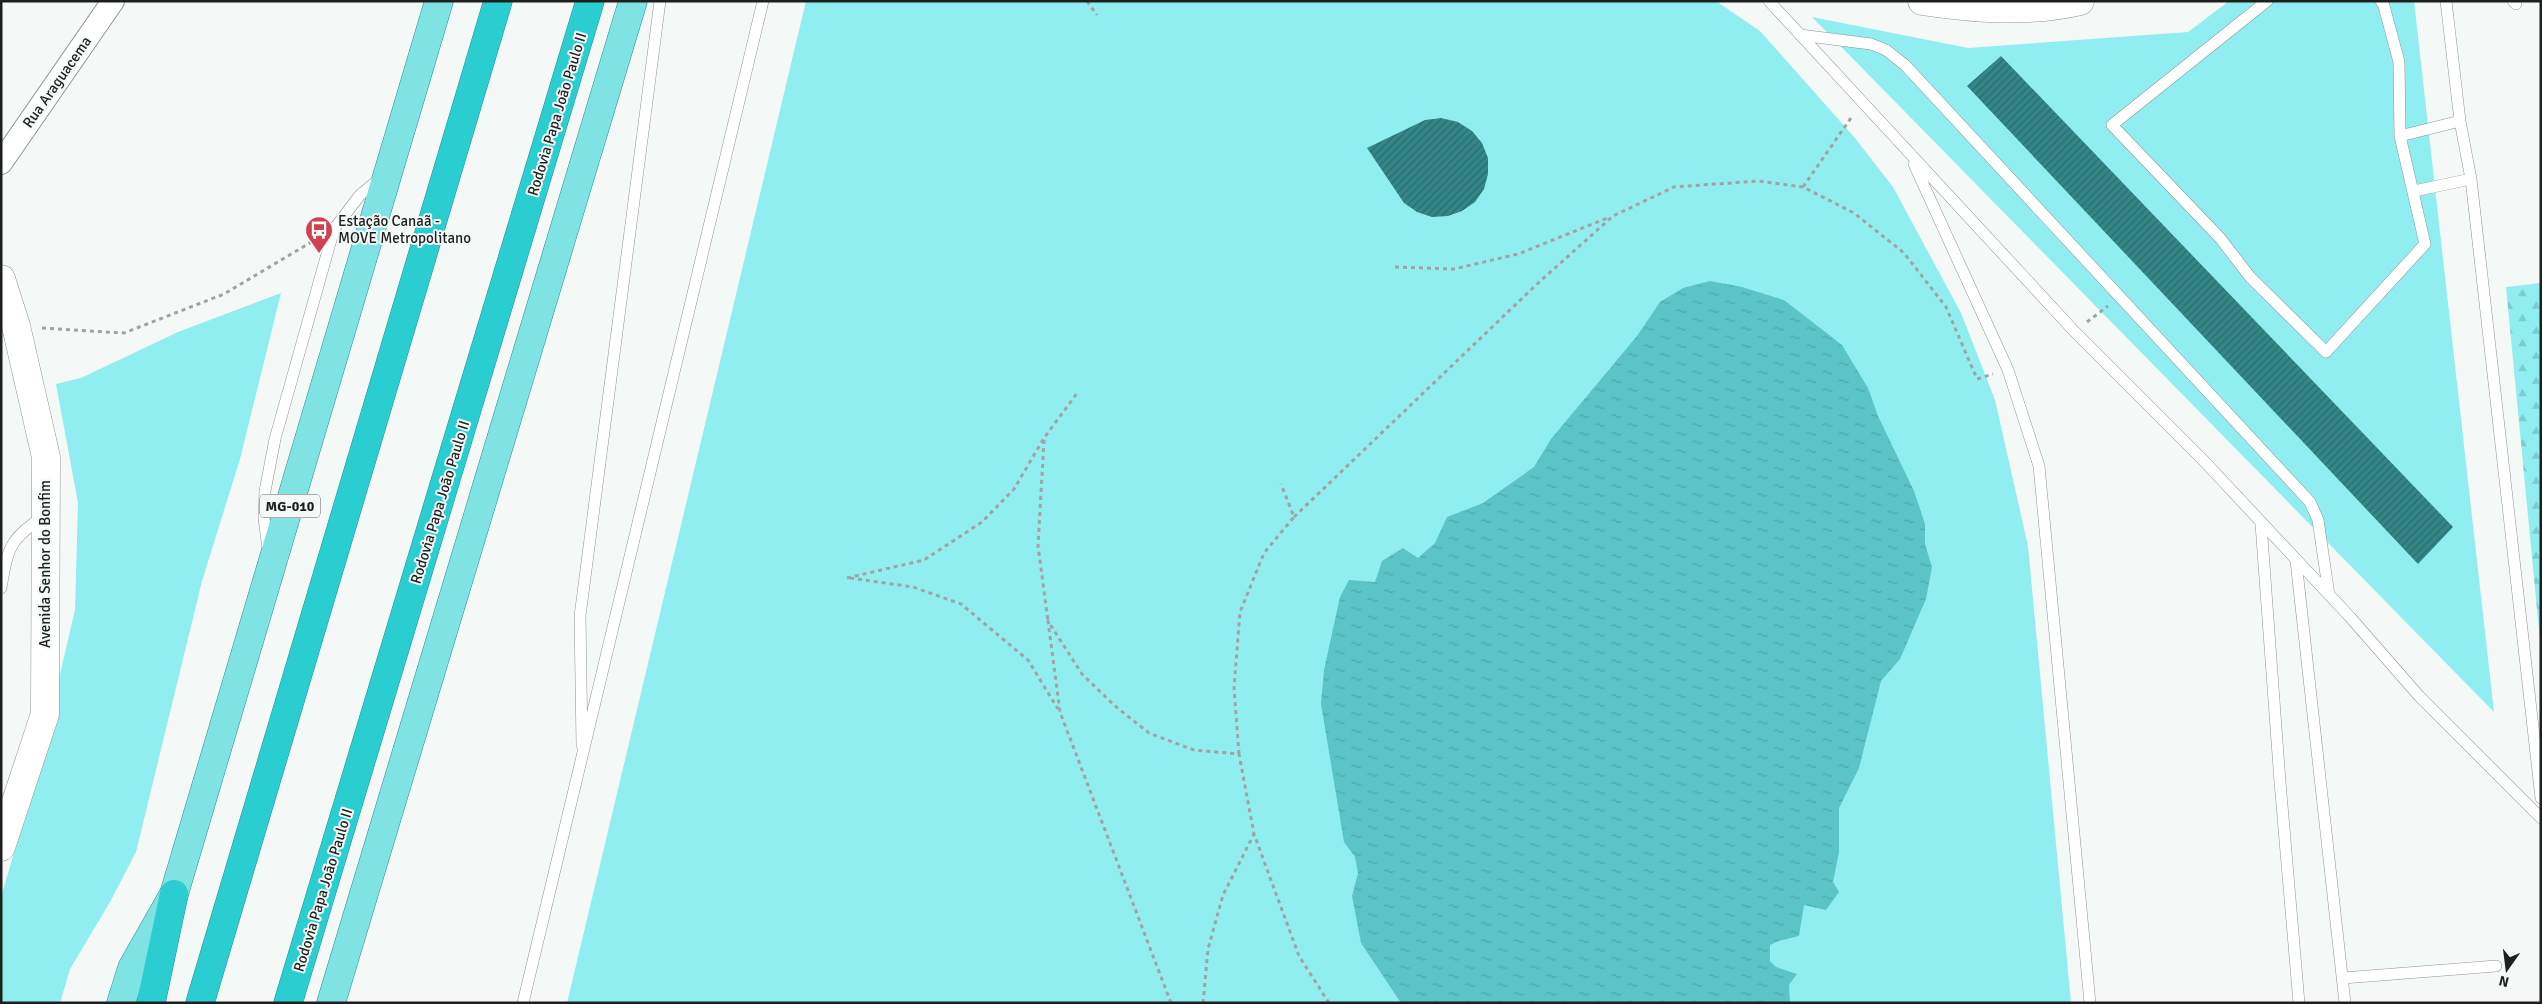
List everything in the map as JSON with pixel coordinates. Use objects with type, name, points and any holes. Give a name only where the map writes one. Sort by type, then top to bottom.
[{"type":"highway","points":[[200,1003],[498,1]]},
{"type":"highway","name":"Rodovia Papa João Paulo II","points":[[288,1003],[590,1]]},
{"type":"highway","points":[[151,1003],[174,894]]},
{"type":"main road","name":"MG-010","points":[[121,1003],[132,968],[174,894],[440,1]]},
{"type":"main road","points":[[332,1003],[633,1]]},
{"type":"street","name":"Rua Araguacema","points":[[1,162],[113,1]]},
{"type":"street","points":[[1922,1],[1973,8],[2057,6],[2080,1]]},
{"type":"street","name":"Avenida Senhor do Bonfim","points":[[1,279],[16,326],[46,457],[45,714],[1,847]]},
{"type":"lane","points":[[582,762],[580,616],[660,1]]},
{"type":"lane","points":[[523,1003],[763,1]]},
{"type":"lane","points":[[1769,1],[2074,331],[2204,460],[2419,696],[2541,818]]},
{"type":"lane","points":[[2267,1],[2112,125],[2220,238],[2250,277],[2326,352],[2425,244],[2400,136],[2399,62],[2381,1]]},
{"type":"lane","points":[[2446,1],[2460,121],[2471,179],[2541,798]]},
{"type":"lane","points":[[1800,35],[1871,44],[1886,50],[1905,64],[2310,502],[2318,520],[2329,595]]},
{"type":"lane","points":[[2400,136],[2460,121]]},
{"type":"lane","points":[[1910,155],[2008,370],[2039,466],[2090,1003]]},
{"type":"lane","points":[[271,571],[264,518],[265,491],[277,430],[334,229],[360,195],[390,171]]},
{"type":"lane","points":[[2414,191],[2471,179]]},
{"type":"lane","points":[[1,588],[7,555],[21,532],[46,514]]},
{"type":"lane","points":[[2261,524],[2280,791],[2299,1003]]},
{"type":"lane","points":[[2296,561],[2345,1003]]},
{"type":"lane","points":[[2343,978],[2496,966]]},
{"type":"path","points":[[1086,1],[1097,15]]},
{"type":"path","points":[[1802,187],[1862,102]]},
{"type":"path","points":[[1395,267],[1454,269],[1518,254],[1613,216],[1674,187],[1758,181],[1802,187],[1854,213],[1904,253],[1946,307],[1977,379],[2008,370]]},
{"type":"path","points":[[1329,1003],[1299,956],[1254,834],[1239,754],[1234,688],[1240,612],[1264,553],[1294,517],[1536,285],[1613,216]]},
{"type":"path","points":[[16,326],[124,333],[224,294],[334,229]]},
{"type":"path","points":[[2074,331],[2120,296]]},
{"type":"path","points":[[1078,392],[1044,438],[1014,489],[982,522],[924,560],[847,578],[913,587],[961,604],[1028,660],[1060,712],[1170,1003]]},
{"type":"path","points":[[1044,438],[1038,546],[1060,712]]},
{"type":"path","points":[[1281,484],[1294,517]]},
{"type":"path","points":[[1048,621],[1082,674],[1115,706],[1149,733],[1194,750],[1239,754]]},
{"type":"path","points":[[1203,1003],[1208,949],[1223,895],[1254,834]]},
{"type":"green space","points":[[806,1],[1716,1],[1760,31],[1855,138],[1893,187],[1961,313],[1995,400],[2028,546],[2071,1003],[567,1003]]},
{"type":"green space","points":[[2229,1],[2414,1],[2494,712],[1812,17],[1968,48],[2188,32]]},
{"type":"green space","points":[[2541,283],[2541,651],[2506,287]]},
{"type":"green space","points":[[281,293],[240,459],[202,581],[136,852],[110,902],[70,969],[60,1003],[1,1003],[1,897],[34,785],[75,610],[78,503],[56,384],[81,378],[178,332]]},
{"type":"water","points":[[1710,281],[1742,287],[1784,300],[1842,345],[1868,388],[1878,416],[1914,491],[1925,524],[1925,544],[1932,567],[1926,599],[1900,659],[1881,681],[1859,768],[1839,808],[1839,852],[1833,882],[1839,892],[1826,910],[1804,905],[1799,936],[1770,945],[1770,961],[1776,967],[1797,974],[1789,985],[1790,1003],[1401,1003],[1361,943],[1352,896],[1358,873],[1355,857],[1344,842],[1321,704],[1324,670],[1340,597],[1349,580],[1375,582],[1382,561],[1403,548],[1418,558],[1435,543],[1447,517],[1483,503],[1534,467],[1551,439],[1637,336],[1660,302],[1683,288]]},
{"type":"building","points":[[2001,56],[2453,527],[2418,564],[1967,86]]},
{"type":"building","points":[[1441,118],[1458,122],[1472,131],[1482,143],[1488,158],[1488,174],[1484,189],[1475,202],[1462,211],[1448,216],[1432,217],[1417,212],[1404,203],[1367,148],[1425,120]]},
{"type":"place","name":"Estação Canaã - MOVE Metropolitano","points":[[319,254]]}]
